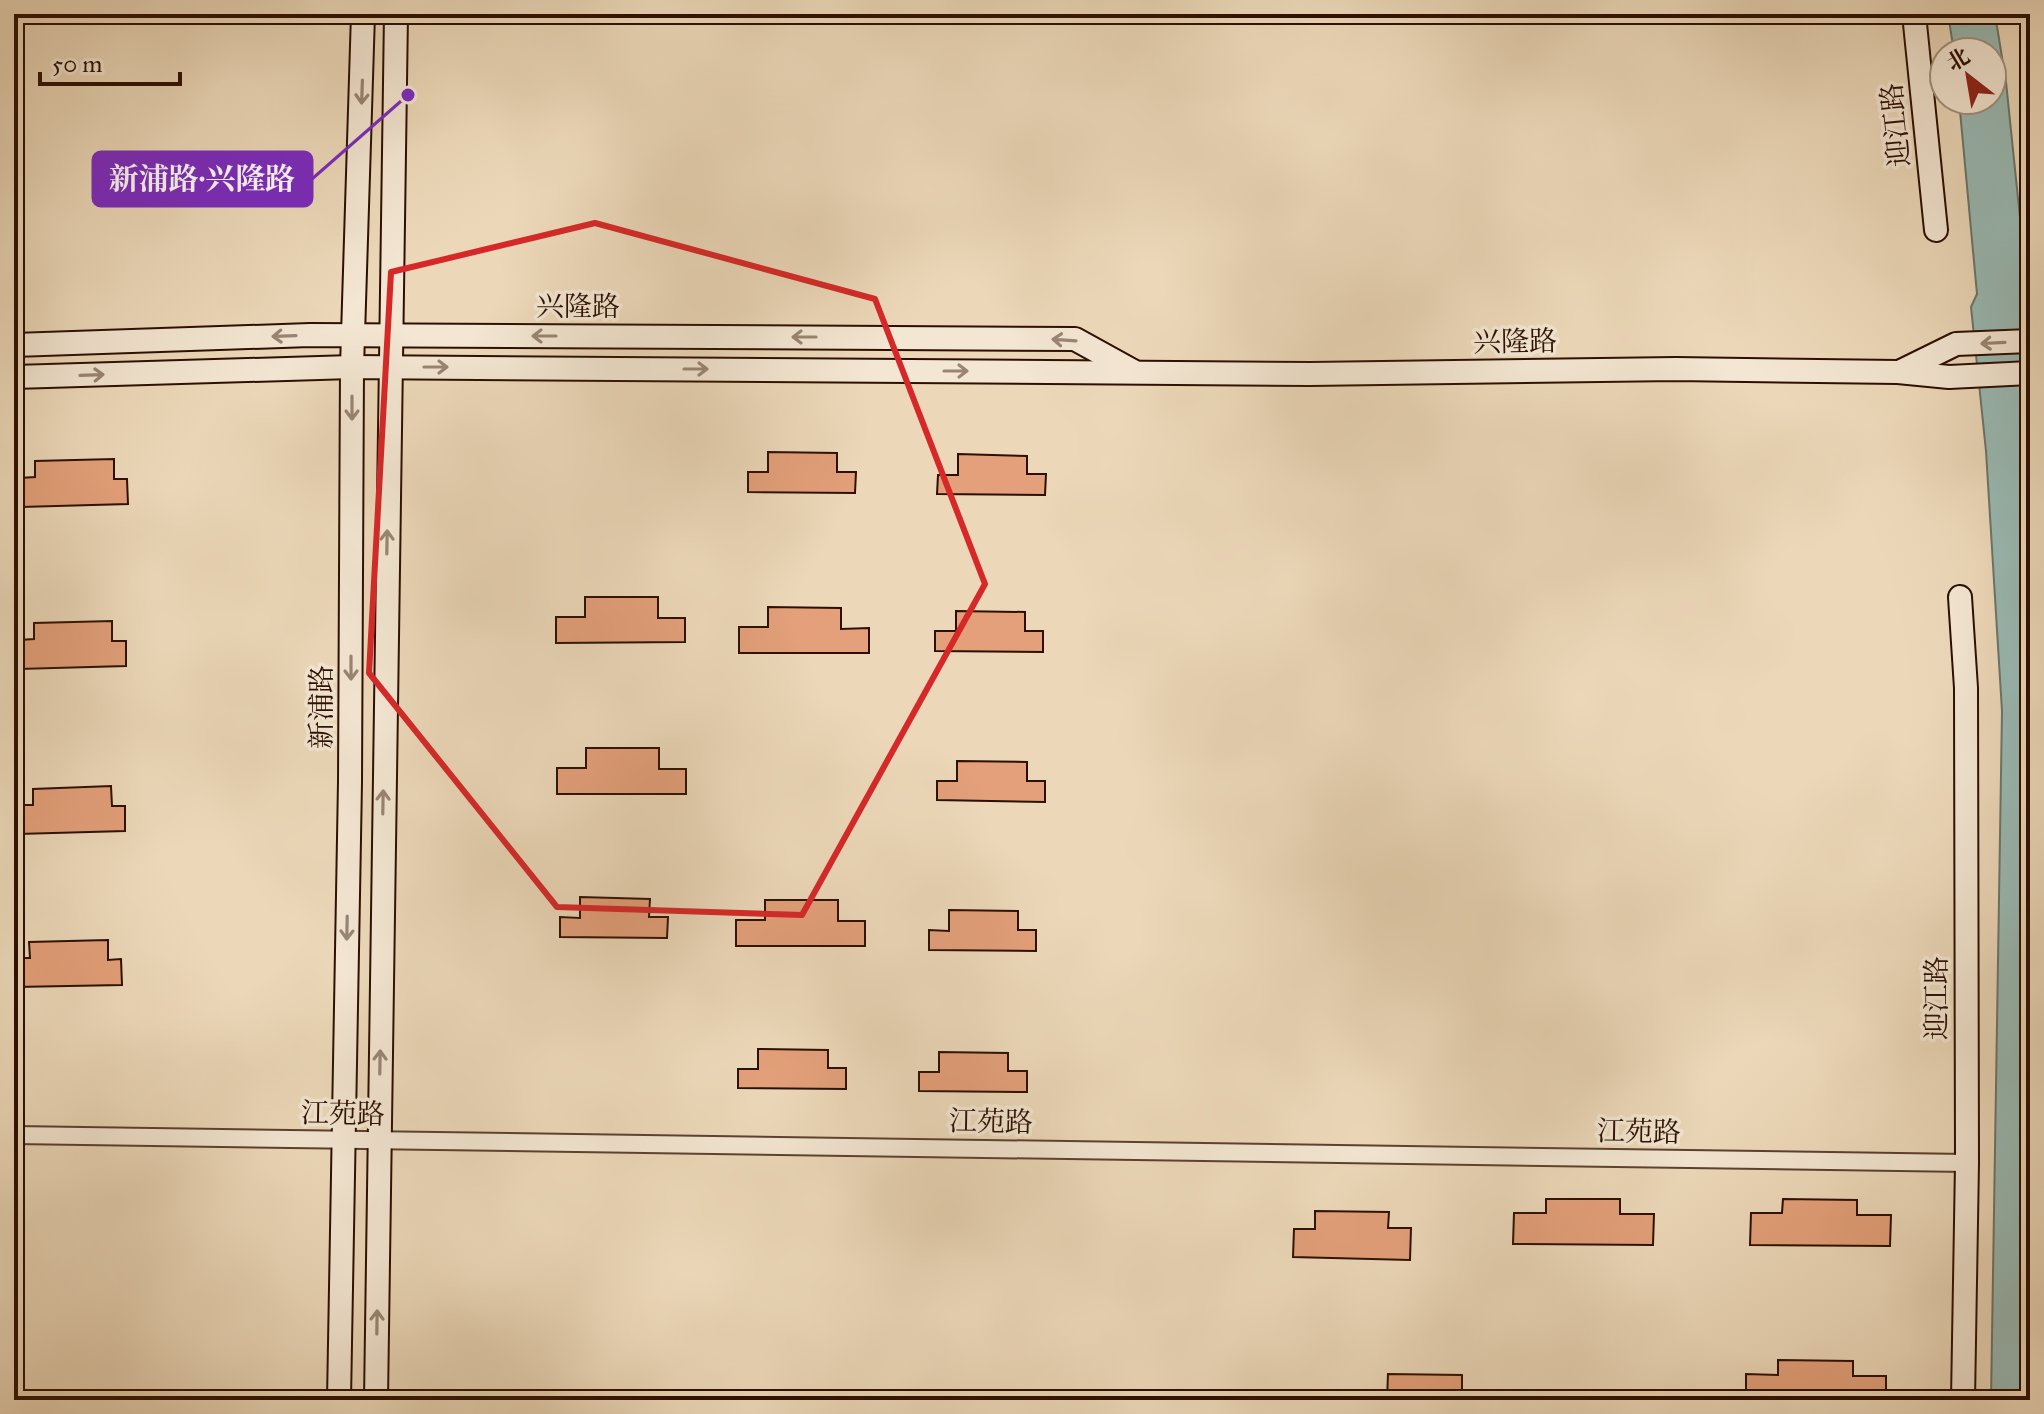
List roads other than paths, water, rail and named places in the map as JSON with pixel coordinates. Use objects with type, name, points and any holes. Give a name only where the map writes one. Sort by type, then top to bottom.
[{"type":"main road","name":"新浦路","points":[[339,1400],[350,782],[352,367],[363,14]]},
{"type":"main road","points":[[376,1400],[396,14]]},
{"type":"main road","name":"迎江路","points":[[1914,14],[1936,230]]},
{"type":"main road","name":"兴隆路","points":[[14,345],[353,335],[1075,339],[1134,372]]},
{"type":"main road","name":"兴隆路","points":[[1898,372],[1956,344],[2030,341]]},
{"type":"main road","name":"兴隆路","points":[[14,377],[352,367],[1310,374],[1676,369],[1898,372],[1949,377],[2030,373]]},
{"type":"main road","name":"迎江路","points":[[1960,597],[1966,688],[1967,1163],[1963,1400]]},
{"type":"street","name":"江苑路","points":[[14,1135],[1967,1163]]},
{"type":"water","points":[[1948,14],[1995,14],[1999,36],[1951,36]]},
{"type":"water","points":[[2008,101],[2029,305],[2030,1400],[1991,1400],[2002,711],[1986,451],[1971,307],[1977,294],[1960,116],[2008,116]]},
{"type":"place","name":"新浦路·兴隆路","points":[[408,95]]}]
